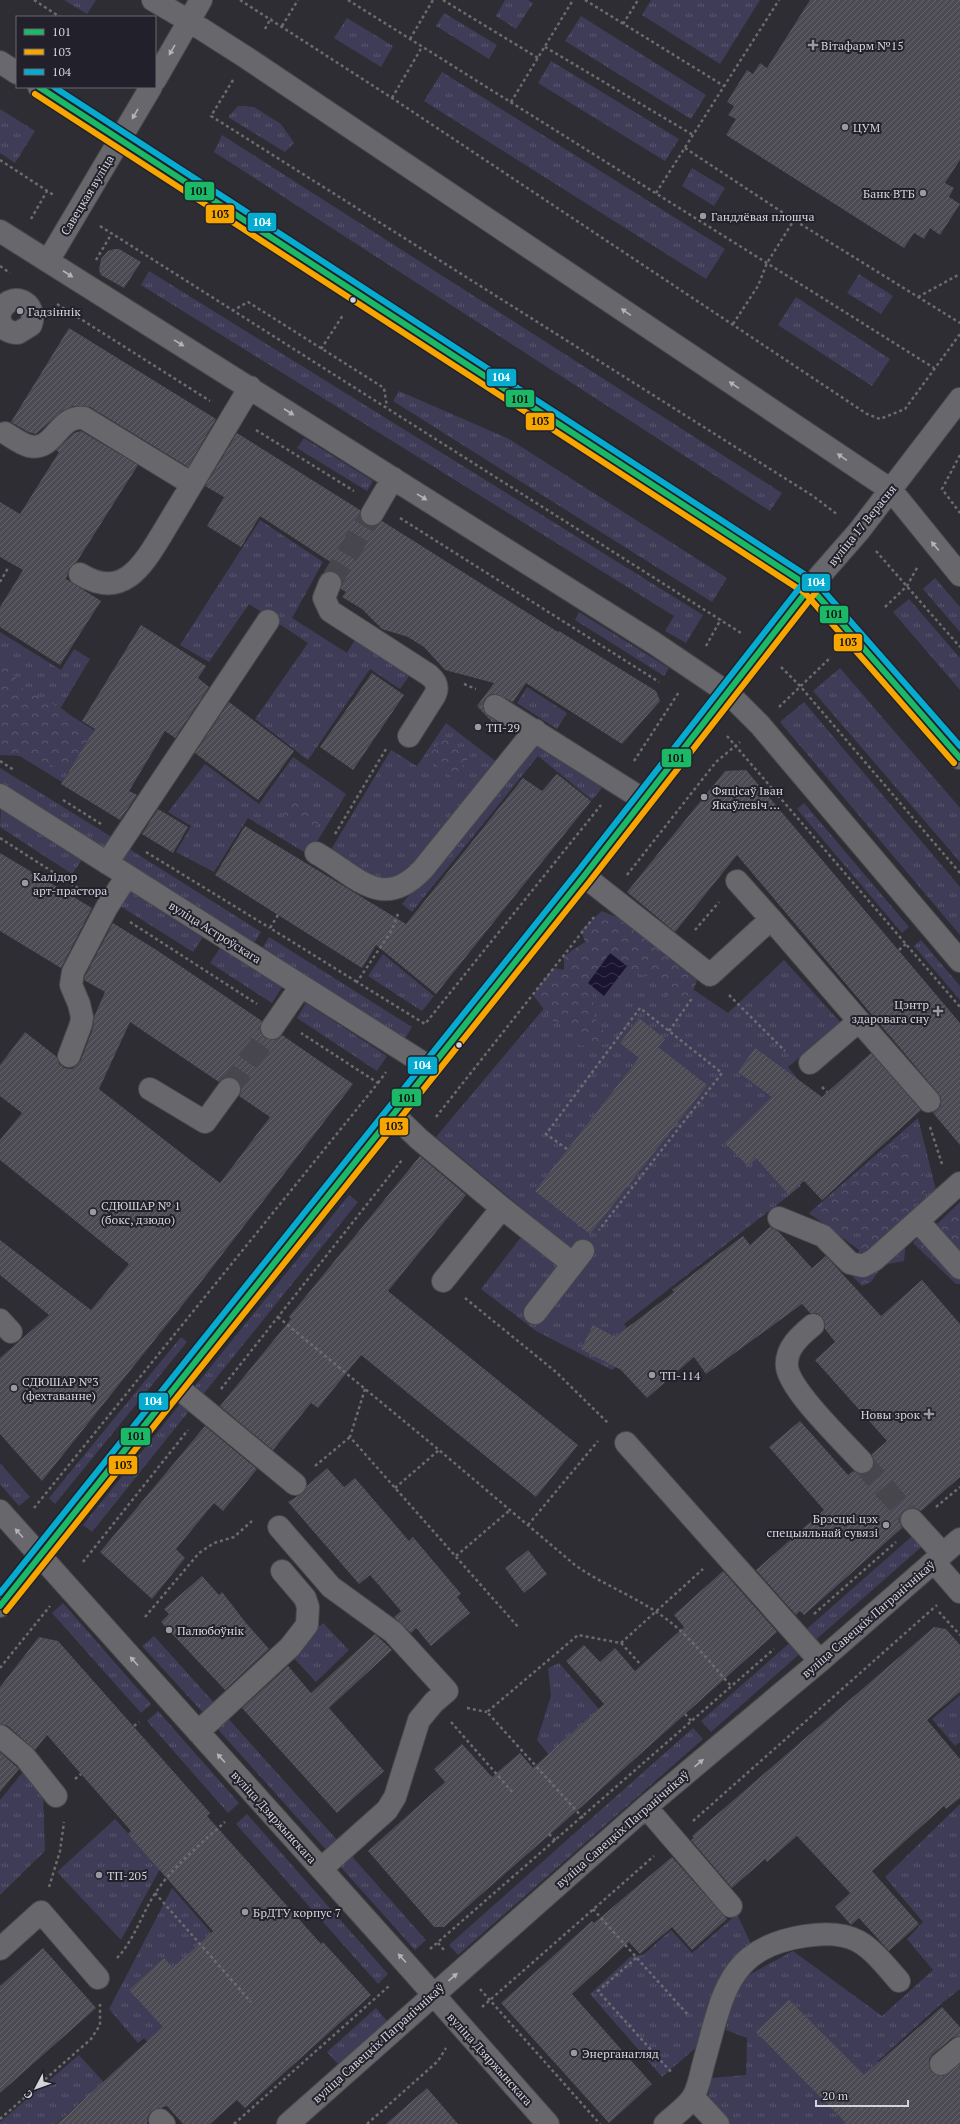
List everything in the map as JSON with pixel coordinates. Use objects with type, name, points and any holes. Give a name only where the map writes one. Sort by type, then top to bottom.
[{"type":"main road","points":[[0,62],[16,72]]},
{"type":"main road","points":[[41,88],[810,587],[960,758]]},
{"type":"main road","name":"вуліца 17 Верасня","points":[[0,1606],[584,876],[810,587]]},
{"type":"street","points":[[153,0],[189,21],[891,490],[960,576]]},
{"type":"street","points":[[156,78],[201,0]]},
{"type":"street","name":"Савецкая вуліца","points":[[48,261],[150,88]]},
{"type":"street","points":[[0,231],[250,387],[693,668],[728,693],[760,725],[960,961]]},
{"type":"street","points":[[29,295],[32,310],[31,325],[18,333],[2,328],[5,304],[10,301],[20,300],[29,295]]},
{"type":"street","points":[[80,574],[100,584],[112,584],[132,575],[146,559],[250,387]]},
{"type":"street","name":"вуліца 17 Верасня","points":[[810,587],[859,531],[960,399]]},
{"type":"street","points":[[5,433],[23,444],[38,446],[50,440],[67,421],[78,417],[84,418],[192,484]]},
{"type":"street","points":[[375,509],[393,478]]},
{"type":"street","points":[[330,583],[324,593],[324,598],[330,611],[429,675],[435,681],[438,688],[435,695],[409,736]]},
{"type":"street","points":[[107,863],[268,621]]},
{"type":"street","points":[[495,706],[644,800]]},
{"type":"street","points":[[319,855],[377,890],[392,890],[406,885],[423,869],[534,730]]},
{"type":"street","name":"вуліца Астроўскага","points":[[0,795],[431,1068]]},
{"type":"street","points":[[69,1056],[82,1018],[79,1004],[71,985],[73,972],[107,907],[127,876]]},
{"type":"street","points":[[584,876],[710,975],[771,919]]},
{"type":"street","points":[[737,881],[929,1100]]},
{"type":"street","points":[[272,1028],[301,986]]},
{"type":"street","points":[[813,1072],[859,1021]]},
{"type":"street","points":[[150,1089],[205,1122],[229,1089]]},
{"type":"street","points":[[393,1114],[419,1139],[502,1208],[578,1258],[535,1313]]},
{"type":"street","points":[[780,1218],[823,1236],[850,1263],[858,1267],[867,1265],[874,1260],[956,1187]]},
{"type":"street","points":[[443,1281],[502,1208]]},
{"type":"street","points":[[918,1221],[960,1268]]},
{"type":"street","points":[[813,1325],[800,1336],[790,1349],[787,1366],[789,1376],[802,1395],[862,1462]]},
{"type":"street","points":[[176,1386],[294,1484]]},
{"type":"street","points":[[626,1443],[820,1661]]},
{"type":"street","name":"вуліца Дзяржынскага","points":[[0,1511],[548,2124]]},
{"type":"street","points":[[914,1522],[960,1592]]},
{"type":"street","points":[[279,1527],[331,1587],[393,1632],[447,1690],[426,1710],[419,1720],[395,1797],[387,1810],[321,1869]]},
{"type":"street","name":"вуліца Савецкіх Пагранічнікаў","points":[[288,2124],[433,1994],[646,1807],[820,1661],[960,1539]]},
{"type":"street","points":[[198,1732],[294,1643],[307,1625],[308,1607],[305,1598],[282,1571]]},
{"type":"street","points":[[0,1736],[28,1761],[56,1796]]},
{"type":"street","points":[[646,1807],[731,1906]]},
{"type":"street","points":[[0,1950],[41,1912],[98,1978]]},
{"type":"street","points":[[665,2124],[693,2097],[723,1998],[735,1973],[757,1950],[778,1941],[818,1934],[848,1936],[868,1946],[899,1981]]},
{"type":"street","points":[[941,2064],[960,2048]]},
{"type":"street","points":[[693,2097],[718,2124]]},
{"type":"path","points":[[34,0],[58,16]]},
{"type":"path","points":[[240,0],[271,18],[867,414],[880,419],[904,409],[960,334]]},
{"type":"path","points":[[282,26],[298,0]]},
{"type":"path","points":[[348,0],[934,368]]},
{"type":"path","points":[[410,39],[433,0]]},
{"type":"path","points":[[442,0],[538,58]]},
{"type":"path","points":[[511,102],[573,0]]},
{"type":"path","points":[[586,0],[724,86]]},
{"type":"path","points":[[623,24],[638,0]]},
{"type":"path","points":[[656,193],[779,0]]},
{"type":"path","points":[[265,29],[271,18]]},
{"type":"path","points":[[392,98],[422,47]]},
{"type":"path","points":[[545,48],[693,135]]},
{"type":"path","points":[[234,79],[211,116],[814,496],[859,531],[960,647]]},
{"type":"path","points":[[685,148],[794,220],[960,323]]},
{"type":"path","points":[[0,160],[60,199]]},
{"type":"path","points":[[28,224],[47,191]]},
{"type":"path","points":[[733,324],[758,286],[767,263],[794,220]]},
{"type":"path","points":[[97,224],[232,311],[387,407],[721,620],[762,648],[800,686],[960,873]]},
{"type":"path","points":[[92,267],[112,233]]},
{"type":"path","points":[[0,266],[29,295],[233,416],[375,509],[665,685]]},
{"type":"path","points":[[918,297],[960,274]]},
{"type":"path","points":[[321,349],[357,294]]},
{"type":"path","points":[[232,311],[248,302],[384,388],[387,407]]},
{"type":"path","points":[[960,455],[942,489],[960,513]]},
{"type":"path","points":[[885,607],[907,586],[922,559]]},
{"type":"path","points":[[0,582],[8,568]]},
{"type":"path","points":[[278,915],[270,928],[425,1024],[619,784],[678,694],[721,620]]},
{"type":"path","points":[[0,1668],[716,762],[760,725],[831,657]]},
{"type":"path","points":[[671,690],[707,718],[736,745],[960,1007]]},
{"type":"path","points":[[319,855],[389,744]]},
{"type":"path","points":[[678,950],[737,881]]},
{"type":"path","points":[[357,982],[397,920],[397,905],[392,890]]},
{"type":"path","points":[[899,950],[906,944]]},
{"type":"path","points":[[669,1031],[710,975],[788,1053]]},
{"type":"path","points":[[567,1150],[546,1134],[640,1008],[722,1073],[578,1258]]},
{"type":"path","points":[[813,1072],[828,1092]]},
{"type":"path","points":[[929,1100],[930,1128],[956,1187]]},
{"type":"path","points":[[443,1281],[556,1372],[611,1426],[626,1443]]},
{"type":"path","points":[[278,1318],[439,1450],[585,1573],[656,1611],[683,1634],[732,1687]]},
{"type":"path","points":[[294,1484],[350,1437],[365,1389]]},
{"type":"path","points":[[528,1526],[611,1426]]},
{"type":"path","points":[[350,1437],[519,1628]]},
{"type":"path","points":[[395,1488],[439,1450]]},
{"type":"path","points":[[234,2124],[438,1943],[732,1687],[914,1522],[960,1487]]},
{"type":"path","points":[[456,1556],[510,1510]]},
{"type":"path","points":[[145,1617],[199,1553],[214,1543],[234,1537],[253,1520]]},
{"type":"path","points":[[621,1642],[723,1551]]},
{"type":"path","points":[[367,2124],[438,2060],[460,2026],[935,1607],[960,1635]]},
{"type":"path","points":[[583,1818],[487,1712],[578,1636],[621,1642],[641,1665]]},
{"type":"path","points":[[685,1714],[692,1722]]},
{"type":"path","points":[[448,1719],[514,1794]]},
{"type":"path","points":[[134,1726],[139,1722]]},
{"type":"path","points":[[41,1912],[60,1851],[64,1822],[56,1796]]},
{"type":"path","points":[[0,2119],[96,2033],[100,2021],[98,1978],[123,1952],[155,1893],[183,1860],[225,1822]]},
{"type":"path","points":[[549,1834],[556,1841]]},
{"type":"path","points":[[155,1893],[251,2002]]},
{"type":"path","points":[[593,1909],[710,2040]]},
{"type":"path","points":[[438,1943],[463,1968],[600,2124]]},
{"type":"path","points":[[636,1958],[598,1991],[693,2097]]},
{"type":"green space","points":[[64,0],[96,0],[87,14]]},
{"type":"green space","points":[[505,0],[528,0],[533,3],[516,29],[496,16]]},
{"type":"green space","points":[[651,0],[760,0],[720,64],[642,15]]},
{"type":"green space","points":[[444,13],[497,45],[489,59],[436,26]]},
{"type":"green space","points":[[581,16],[706,95],[691,119],[565,41]]},
{"type":"green space","points":[[347,18],[393,46],[381,67],[334,38]]},
{"type":"green space","points":[[551,61],[679,139],[665,161],[538,83]]},
{"type":"green space","points":[[442,72],[725,249],[706,279],[424,101]]},
{"type":"green space","points":[[238,106],[254,107],[281,124],[294,143],[285,152],[228,117]]},
{"type":"green space","points":[[0,109],[35,131],[15,163],[0,153]]},
{"type":"green space","points":[[222,135],[782,493],[770,511],[214,152]]},
{"type":"green space","points":[[692,168],[725,188],[714,206],[682,186]]},
{"type":"green space","points":[[149,271],[703,615],[686,643],[665,631],[674,616],[141,285]]},
{"type":"green space","points":[[859,274],[893,296],[881,314],[847,293]]},
{"type":"green space","points":[[796,297],[890,359],[872,386],[778,325]]},
{"type":"green space","points":[[399,391],[509,439],[727,578],[712,602],[393,401]]},
{"type":"green space","points":[[304,438],[373,481],[367,491],[297,448]]},
{"type":"green space","points":[[260,520],[323,562],[292,618],[347,653],[356,638],[412,672],[400,689],[370,669],[308,760],[255,719],[308,643],[249,604],[209,662],[180,645]]},
{"type":"green space","points":[[935,578],[960,607],[960,632],[923,589]]},
{"type":"green space","points":[[909,599],[960,658],[960,690],[893,612]]},
{"type":"green space","points":[[579,612],[669,668],[664,676],[575,620]]},
{"type":"green space","points":[[0,632],[61,670],[74,649],[90,659],[60,709],[94,730],[62,782],[0,744]]},
{"type":"green space","points":[[5,657],[20,687],[64,710],[103,745],[93,761],[59,768],[27,756],[0,755],[0,658]]},
{"type":"green space","points":[[840,668],[960,808],[960,862],[813,691]]},
{"type":"green space","points":[[527,687],[567,713],[557,729],[517,703]]},
{"type":"green space","points":[[804,702],[960,887],[960,935],[780,722]]},
{"type":"green space","points":[[446,723],[498,763],[419,867],[384,885],[329,853],[391,750],[417,766]]},
{"type":"green space","points":[[445,736],[471,756],[453,778],[427,758]]},
{"type":"green space","points":[[537,736],[602,788],[592,800],[538,756],[412,912],[402,904]]},
{"type":"green space","points":[[293,757],[346,794],[309,855],[248,818],[214,872],[176,852],[191,826],[168,812],[205,764],[259,804]]},
{"type":"green space","points":[[0,768],[115,839],[107,850],[0,784]]},
{"type":"green space","points":[[292,796],[323,816],[312,832],[281,812]]},
{"type":"green space","points":[[804,803],[909,927],[902,933],[797,809]]},
{"type":"green space","points":[[1,807],[82,860],[72,874],[0,827]]},
{"type":"green space","points":[[126,847],[261,932],[254,943],[119,858]]},
{"type":"green space","points":[[127,889],[203,937],[193,952],[117,904]]},
{"type":"green space","points":[[602,911],[675,941],[697,980],[691,998],[670,1002],[657,978],[639,974],[624,965],[592,989],[595,1019],[604,1032],[606,1044],[592,1047],[578,1045],[579,1029],[553,1021],[533,995],[553,968],[564,970],[564,956],[585,942],[581,930]]},
{"type":"green space","points":[[608,932],[728,1013],[784,960],[841,1023],[788,1067],[811,1095],[766,1142],[801,1186],[624,1324],[642,1348],[612,1370],[536,1331],[481,1289],[535,1219],[436,1137]]},
{"type":"green space","points":[[269,937],[412,1027],[405,1039],[262,949]]},
{"type":"green space","points":[[921,940],[960,986],[960,1000],[914,946]]},
{"type":"green space","points":[[220,948],[282,987],[272,1003],[210,963]]},
{"type":"green space","points":[[383,954],[434,996],[422,1011],[368,976]]},
{"type":"green space","points":[[306,1003],[387,1056],[377,1071],[297,1018]]},
{"type":"green space","points":[[918,1118],[936,1190],[867,1256],[809,1213]]},
{"type":"green space","points":[[906,1133],[911,1172],[926,1174],[925,1199],[910,1201],[904,1261],[883,1265],[871,1282],[862,1286],[842,1266],[856,1256],[868,1237],[852,1228],[840,1233],[818,1209]]},
{"type":"green space","points":[[349,1195],[358,1202],[201,1397],[192,1390]]},
{"type":"green space","points":[[960,1202],[960,1284],[956,1284],[913,1243],[921,1232],[938,1223]]},
{"type":"green space","points":[[181,1337],[187,1342],[55,1504],[49,1498]]},
{"type":"green space","points":[[180,1404],[189,1411],[92,1532],[83,1525]]},
{"type":"green space","points":[[0,1463],[30,1497],[19,1506],[0,1484]]},
{"type":"green space","points":[[918,1531],[927,1542],[811,1644],[801,1634]]},
{"type":"green space","points":[[63,1603],[151,1704],[141,1713],[52,1613]]},
{"type":"green space","points":[[323,1623],[349,1650],[316,1682],[290,1654]]},
{"type":"green space","points":[[154,1636],[217,1706],[206,1716],[142,1646]]},
{"type":"green space","points":[[794,1639],[804,1650],[711,1732],[701,1721]]},
{"type":"green space","points":[[559,1663],[599,1709],[549,1755],[537,1740],[551,1696],[548,1668]]},
{"type":"green space","points":[[960,1695],[960,1742],[955,1746],[932,1719]]},
{"type":"green space","points":[[158,1711],[239,1803],[228,1813],[147,1721]]},
{"type":"green space","points":[[226,1716],[339,1842],[328,1852],[215,1726]]},
{"type":"green space","points":[[693,1728],[703,1739],[458,1955],[449,1945]]},
{"type":"green space","points":[[23,1772],[43,1793],[45,1851],[0,1895],[0,1800]]},
{"type":"green space","points":[[960,1804],[960,1989],[942,2003],[878,2061],[917,2108],[901,2124],[725,2124],[707,2104],[711,2078],[746,2075],[747,2038],[726,2030],[734,1983],[793,1951],[882,2016],[933,1970],[907,1939],[923,1922],[885,1877]]},
{"type":"green space","points":[[247,1814],[388,1974],[378,1984],[236,1824]]},
{"type":"green space","points":[[115,1819],[160,1869],[121,1940],[57,1872]]},
{"type":"green space","points":[[349,1853],[426,1940],[415,1950],[338,1864]]},
{"type":"green space","points":[[172,1888],[267,1996],[185,2085],[144,2038],[138,2043],[109,2009]]},
{"type":"green space","points":[[737,1914],[751,1944],[723,1970],[699,2045],[662,2077],[590,1994],[630,1957],[643,1955],[671,1930],[692,1953]]},
{"type":"green space","points":[[376,2008],[387,2021],[338,2064],[327,2052]]},
{"type":"green space","points":[[79,2055],[142,2124],[109,2124],[85,2098],[56,2124],[0,2124],[0,2122]]},
{"type":"water","points":[[610,953],[627,966],[604,996],[588,983]]},
{"type":"building","name":"ЦУМ","points":[[810,0],[960,0],[960,160],[945,183],[954,188],[949,197],[960,204],[940,235],[930,228],[924,239],[914,233],[904,248],[726,135],[736,119],[728,115],[734,106],[727,102],[747,70],[753,74],[760,63],[767,68]]},
{"type":"building","points":[[119,249],[141,262],[124,288],[101,275],[99,270],[101,259],[108,251]]},
{"type":"building","points":[[69,328],[216,419],[188,467],[90,407],[74,406],[62,411],[36,434],[28,432],[11,422]]},
{"type":"building","points":[[81,431],[138,465],[76,563],[69,569],[66,579],[101,601],[60,665],[0,627],[0,607],[23,570],[0,557],[0,502],[20,514],[59,452],[56,450],[74,433]]},
{"type":"building","points":[[237,433],[360,510],[361,520],[365,525],[372,526],[382,521],[558,632],[559,631],[656,691],[660,701],[622,744],[526,683],[513,702],[496,694],[490,695],[485,699],[483,705],[484,711],[498,723],[496,726],[477,706],[494,683],[445,670],[424,647],[408,637],[382,629],[362,609],[342,597],[346,592],[341,589],[342,582],[340,576],[334,571],[327,571],[332,563],[260,516],[241,547],[207,526],[224,497],[205,486]]},
{"type":"building","points":[[141,625],[206,666],[198,678],[209,687],[175,738],[165,731],[129,791],[137,795],[120,820],[61,784],[95,729],[82,721]]},
{"type":"building","points":[[372,673],[404,695],[353,770],[320,747]]},
{"type":"building","points":[[229,702],[294,751],[258,800],[195,753]]},
{"type":"building","points":[[746,770],[960,1023],[960,1145],[933,1113],[941,1105],[941,1098],[938,1093],[737,855],[675,932],[627,892],[725,771]]},
{"type":"building","points":[[557,774],[591,801],[436,994],[376,945],[362,968],[215,875],[245,826],[406,924],[523,778],[542,791]]},
{"type":"building","points":[[158,809],[188,827],[173,853],[142,834]]},
{"type":"building","name":"Калідор арт-прастора","points":[[0,853],[92,908],[61,968],[0,931]]},
{"type":"building","points":[[113,923],[158,951],[262,1021],[260,1027],[261,1033],[265,1038],[277,1039],[282,1035],[353,1084],[204,1278],[42,1481],[0,1434],[0,1358],[49,1315],[0,1275],[0,1240],[91,1310],[129,1264],[0,1160],[0,1140],[22,1113],[0,1096],[0,1065],[25,1032],[57,1057],[59,1064],[64,1068],[72,1069],[77,1065],[81,1060],[93,1028],[94,1017],[105,992],[84,980]],"holes":[[[130,1022],[219,1082],[224,1077],[236,1079],[241,1084],[239,1096],[270,1117],[220,1183],[99,1089]]]},
{"type":"building","points":[[639,1018],[665,1039],[658,1047],[707,1085],[590,1234],[535,1191],[639,1058],[620,1043]]},
{"type":"building","points":[[755,1048],[822,1097],[871,1053],[921,1110],[822,1200],[804,1181],[789,1195],[756,1158],[748,1166],[725,1143],[772,1097],[738,1072]]},
{"type":"building","points":[[420,1156],[466,1195],[388,1291],[578,1445],[536,1497],[361,1355],[318,1408],[311,1403],[273,1450],[220,1406],[291,1319],[289,1317]]},
{"type":"building","points":[[770,1227],[778,1231],[812,1268],[826,1256],[881,1316],[922,1280],[960,1324],[960,1477],[921,1511],[915,1508],[904,1511],[900,1517],[902,1528],[804,1615],[800,1611],[796,1615],[756,1570],[824,1510],[769,1447],[800,1421],[848,1475],[853,1471],[859,1474],[870,1471],[874,1465],[872,1454],[887,1441],[815,1360],[835,1342],[825,1329],[825,1323],[822,1317],[817,1313],[810,1313],[802,1304],[706,1374],[694,1357],[647,1398],[621,1370],[581,1349],[593,1325],[615,1337],[674,1292],[672,1290],[743,1236],[750,1245]]},
{"type":"building","points":[[205,1426],[257,1469],[223,1511],[214,1503],[176,1549],[185,1558],[152,1599],[100,1552]]},
{"type":"building","points":[[327,1468],[344,1487],[355,1478],[409,1541],[413,1537],[461,1594],[457,1597],[470,1613],[431,1646],[416,1628],[411,1633],[394,1617],[401,1611],[370,1575],[359,1584],[288,1502],[304,1492],[307,1486]]},
{"type":"building","points":[[528,1550],[547,1574],[524,1593],[505,1568]]},
{"type":"building","points":[[723,1571],[777,1632],[444,1927],[434,1927],[368,1851],[445,1782],[434,1769],[462,1744],[492,1777],[520,1753],[533,1768],[604,1704],[566,1661],[584,1645],[600,1662],[615,1648],[635,1671],[684,1627],[674,1615]]},
{"type":"building","points":[[202,1576],[219,1595],[222,1592],[246,1623],[269,1649],[225,1690],[161,1622],[169,1614],[164,1609]]},
{"type":"building","points":[[934,1627],[946,1629],[960,1645],[960,1692],[927,1720],[960,1759],[960,1798],[946,1809],[944,1806],[872,1871],[919,1924],[889,1951],[859,1918],[851,1925],[835,1907],[850,1893],[797,1836],[767,1862],[765,1859],[732,1888],[691,1840],[694,1838],[692,1836]]},
{"type":"building","points":[[375,1634],[392,1650],[329,1708],[384,1771],[337,1813],[242,1708],[288,1666],[311,1693]]},
{"type":"building","points":[[39,1637],[58,1641],[210,1813],[207,1816],[321,1944],[323,1942],[371,1995],[245,2108],[237,2100],[210,2124],[183,2124],[167,2106],[151,2111],[148,2116],[147,2124],[57,2124],[163,2027],[129,1990],[164,1958],[173,1968],[213,1931],[128,1834],[131,1831],[47,1735],[35,1750],[8,1726],[0,1724],[0,1687]]},
{"type":"building","points":[[0,1752],[19,1769],[0,1792]]},
{"type":"building","points":[[672,1857],[727,1919],[692,1950],[672,1927],[640,1954],[629,1942],[572,1994],[652,2084],[609,2123],[501,2003],[592,1921],[594,1923]]},
{"type":"building","points":[[43,1948],[96,2008],[0,2093],[0,1986]]},
{"type":"building","points":[[789,2000],[864,2075],[942,2007],[960,2027],[960,2036],[952,2038],[933,2054],[929,2059],[929,2066],[932,2072],[943,2076],[960,2064],[960,2124],[847,2124],[756,2032]]},
{"type":"building","points":[[427,2088],[458,2124],[386,2124]]},
{"type":"tunnel","points":[[330,583],[372,514]]},
{"type":"tunnel","points":[[229,1089],[272,1028]]},
{"type":"tunnel","points":[[862,1462],[912,1520]]},
{"type":"transit line","name":"101","points":[[41,88],[810,587],[960,758]]},
{"type":"transit line","name":"104","points":[[56,88],[815,581],[960,746]]},
{"type":"transit line","name":"103","points":[[35,94],[805,593],[954,763]]},
{"type":"transit line","name":"104","points":[[0,1593],[578,871],[804,582]]},
{"type":"transit line","name":"101","points":[[0,1606],[584,876],[810,587]]},
{"type":"transit line","name":"103","points":[[6,1611],[590,881],[816,592]]},
{"type":"place","name":"Вітафарм №15","points":[[813,45]]},
{"type":"place","name":"ЦУМ","points":[[845,127]]},
{"type":"place","name":"Банк ВТБ","points":[[923,193]]},
{"type":"place","name":"Гандлёвая плошча","points":[[703,216]]},
{"type":"place","name":"Гадзіннік","points":[[20,311]]},
{"type":"place","name":"ТП-29","points":[[478,727]]},
{"type":"place","name":"Фяцісаў Іван Якаўлевіч ...","points":[[704,797]]},
{"type":"place","name":"Калідор арт-прастора","points":[[25,883]]},
{"type":"place","name":"Цэнтр здаровага сну","points":[[938,1011]]},
{"type":"place","name":"СДЮШАР № 1 (бокс, дзюдо)","points":[[93,1212]]},
{"type":"place","name":"ТП-114","points":[[652,1375]]},
{"type":"place","name":"СДЮШАР №3 (фехтаванне)","points":[[14,1388]]},
{"type":"place","name":"Новы зрок","points":[[929,1414]]},
{"type":"place","name":"Брэсцкі цэх спецыяльнай сувязі","points":[[886,1525]]},
{"type":"place","name":"Палюбоўнік","points":[[169,1630]]},
{"type":"place","name":"ТП-205","points":[[99,1875]]},
{"type":"place","name":"БрДТУ корпус 7","points":[[245,1912]]},
{"type":"place","name":"Энерганагляд","points":[[574,2053]]}]
